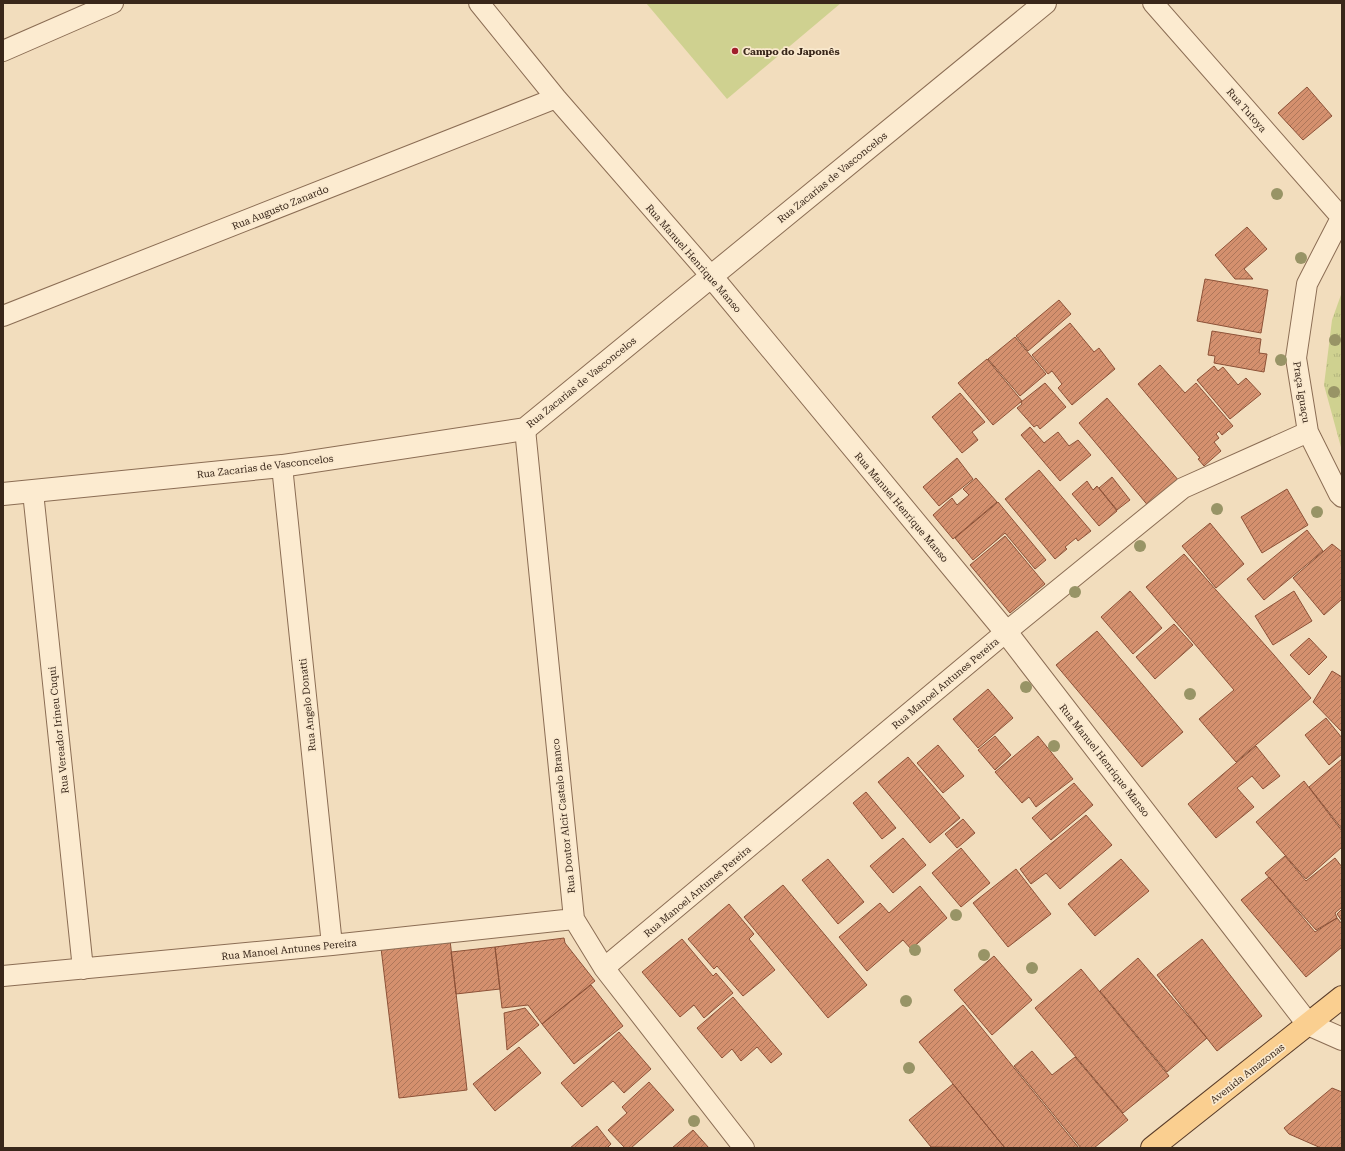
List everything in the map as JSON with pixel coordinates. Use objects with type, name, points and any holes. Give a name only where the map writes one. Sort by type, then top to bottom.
[{"type":"main road","name":"Avenida Amazonas","points":[[1152,1148],[1342,997]]},
{"type":"street","points":[[3,51],[113,3]]},
{"type":"street","name":"Rua Manuel Henrique Manso","points":[[479,3],[556,98],[711,276],[1006,632],[1308,1024]]},
{"type":"street","name":"Rua Zacarias de Vasconcelos","points":[[3,494],[282,466],[525,429],[1046,3]]},
{"type":"street","name":"Rua Tutoya","points":[[1154,3],[1342,216]]},
{"type":"street","name":"Rua Augusto Zanardo","points":[[3,316],[556,98]]},
{"type":"street","name":"Praça Iguaçu","points":[[1342,216],[1307,284],[1296,358],[1308,432],[1339,494],[1342,497]]},
{"type":"street","name":"Rua Doutor Alcir Castelo Branco","points":[[525,429],[574,919],[604,968],[744,1148]]},
{"type":"street","name":"Rua Manoel Antunes Pereira","points":[[604,968],[1006,632],[1183,488],[1308,432]]},
{"type":"street","name":"Rua Angelo Donatti","points":[[282,466],[332,945]]},
{"type":"street","name":"Rua Vereador Irineu Cuqui","points":[[33,492],[83,969]]},
{"type":"street","name":"Rua Manoel Antunes Pereira","points":[[3,976],[332,945],[574,919]]},
{"type":"street","points":[[1308,1024],[1342,1039]]},
{"type":"green space","name":"Campo do Japonês","points":[[646,3],[841,3],[727,99]]},
{"type":"green space","points":[[1342,292],[1342,451],[1324,385],[1332,320]]},
{"type":"building","points":[[1307,87],[1332,116],[1303,140],[1278,113]]},
{"type":"building","points":[[1247,227],[1267,249],[1244,269],[1253,279],[1235,279],[1215,255]]},
{"type":"building","points":[[1205,279],[1268,290],[1261,333],[1197,321]]},
{"type":"building","points":[[1059,300],[1071,314],[1028,351],[1016,336]]},
{"type":"building","points":[[1070,323],[1094,352],[1099,348],[1115,369],[1072,405],[1058,388],[1062,384],[1052,371],[1048,374],[1032,355]]},
{"type":"building","points":[[1212,331],[1261,339],[1259,353],[1267,354],[1264,372],[1214,363],[1215,356],[1208,355]]},
{"type":"building","points":[[1015,337],[1046,374],[1020,396],[988,359]]},
{"type":"building","points":[[987,359],[1022,401],[993,425],[958,383]]},
{"type":"building","points":[[1160,365],[1185,393],[1196,383],[1233,426],[1222,435],[1219,431],[1216,434],[1219,438],[1214,442],[1221,451],[1204,466],[1198,459],[1200,458],[1138,384]]},
{"type":"building","points":[[1214,366],[1218,371],[1223,367],[1238,385],[1246,378],[1261,394],[1230,419],[1197,380]]},
{"type":"building","points":[[1045,383],[1066,407],[1040,429],[1037,425],[1034,427],[1017,408],[1022,404],[1021,402]]},
{"type":"building","points":[[960,393],[985,422],[972,432],[978,440],[962,453],[932,417]]},
{"type":"building","points":[[1107,398],[1180,482],[1150,508],[1079,423]]},
{"type":"building","points":[[1030,427],[1044,443],[1058,432],[1069,446],[1078,440],[1091,455],[1060,481],[1021,435]]},
{"type":"building","points":[[957,458],[973,479],[939,506],[923,487]]},
{"type":"building","points":[[1039,470],[1091,531],[1078,541],[1076,538],[1065,547],[1067,549],[1055,559],[1005,499]]},
{"type":"building","points":[[1112,477],[1130,500],[1117,510],[1099,488]]},
{"type":"building","points":[[976,478],[997,502],[953,539],[933,515],[952,498],[957,505],[969,495],[963,489]]},
{"type":"building","points":[[1087,481],[1093,490],[1097,486],[1117,511],[1099,526],[1072,494]]},
{"type":"building","points":[[1287,489],[1308,525],[1262,553],[1241,517]]},
{"type":"building","points":[[998,502],[1046,560],[1035,569],[1005,533],[973,560],[955,538]]},
{"type":"building","points":[[1210,523],[1244,564],[1216,588],[1182,546]]},
{"type":"building","points":[[1307,530],[1323,551],[1264,600],[1247,579]]},
{"type":"building","points":[[1005,536],[1045,584],[1010,613],[970,565]]},
{"type":"building","points":[[1332,544],[1342,552],[1342,599],[1324,615],[1293,578]]},
{"type":"building","points":[[1184,554],[1311,698],[1236,762],[1199,719],[1234,690],[1146,587]]},
{"type":"building","points":[[1130,591],[1162,628],[1133,654],[1101,617]]},
{"type":"building","points":[[1294,591],[1312,621],[1273,645],[1255,616]]},
{"type":"building","points":[[1174,624],[1193,645],[1155,679],[1136,657]]},
{"type":"building","points":[[1097,631],[1183,732],[1142,767],[1056,665]]},
{"type":"building","points":[[1309,638],[1327,657],[1309,675],[1290,655]]},
{"type":"building","points":[[1332,671],[1342,677],[1342,732],[1313,702]]},
{"type":"building","points":[[988,689],[1013,718],[978,748],[953,719]]},
{"type":"building","points":[[1326,718],[1342,738],[1342,754],[1329,765],[1305,735]]},
{"type":"building","points":[[995,736],[1011,755],[995,770],[978,750]]},
{"type":"building","points":[[1038,736],[1073,779],[1036,807],[1029,797],[1022,803],[995,772]]},
{"type":"building","points":[[938,745],[964,776],[943,793],[917,763]]},
{"type":"building","points":[[1256,746],[1280,776],[1263,789],[1252,776],[1237,788],[1254,807],[1216,838],[1188,804]]},
{"type":"building","points":[[908,757],[960,818],[930,843],[878,782]]},
{"type":"building","points":[[1342,759],[1342,829],[1309,787]]},
{"type":"building","points":[[1304,781],[1342,831],[1342,847],[1306,879],[1256,822]]},
{"type":"building","points":[[1074,783],[1093,805],[1051,840],[1032,818]]},
{"type":"building","points":[[866,792],[896,828],[882,839],[853,803]]},
{"type":"building","points":[[1086,815],[1112,845],[1060,889],[1046,873],[1031,884],[1020,869]]},
{"type":"building","points":[[963,819],[975,833],[957,848],[945,834]]},
{"type":"building","points":[[903,838],[926,865],[893,893],[870,866]]},
{"type":"building","points":[[961,848],[990,883],[961,907],[932,873]]},
{"type":"building","points":[[1285,856],[1306,881],[1335,858],[1342,867],[1342,907],[1335,913],[1337,918],[1316,930],[1265,873]]},
{"type":"building","points":[[828,859],[864,902],[838,924],[802,880]]},
{"type":"building","points":[[1121,859],[1149,891],[1095,936],[1068,904]]},
{"type":"building","points":[[1016,869],[1051,914],[1008,947],[973,903]]},
{"type":"building","points":[[1269,877],[1315,932],[1337,918],[1342,924],[1342,947],[1306,977],[1241,900]]},
{"type":"building","points":[[783,885],[867,985],[828,1018],[744,917]]},
{"type":"building","points":[[920,886],[947,918],[911,949],[903,940],[867,971],[839,937],[880,903],[889,913]]},
{"type":"building","points":[[729,904],[754,934],[749,939],[775,970],[743,996],[717,966],[714,969],[688,939]]},
{"type":"building","points":[[1342,909],[1342,921],[1337,914]]},
{"type":"building","points":[[564,938],[565,943],[595,981],[542,1024],[528,1005],[502,1008],[495,947]]},
{"type":"building","points":[[682,939],[713,976],[716,973],[733,993],[704,1018],[694,1005],[680,1017],[642,972]]},
{"type":"building","points":[[1202,939],[1262,1016],[1217,1051],[1157,975]]},
{"type":"building","points":[[450,940],[467,1090],[399,1098],[381,948]]},
{"type":"building","points":[[495,947],[500,989],[456,994],[451,952]]},
{"type":"building","points":[[994,956],[1032,1000],[992,1035],[954,990]]},
{"type":"building","points":[[1138,958],[1207,1038],[1167,1072],[1100,991]]},
{"type":"building","points":[[1081,969],[1169,1076],[1123,1113],[1035,1008]]},
{"type":"building","points":[[591,985],[623,1026],[574,1064],[542,1024]]},
{"type":"building","points":[[733,997],[782,1054],[771,1063],[757,1047],[741,1061],[732,1049],[722,1058],[697,1028]]},
{"type":"building","points":[[963,1005],[1079,1148],[1005,1148],[919,1042]]},
{"type":"building","points":[[525,1008],[539,1025],[507,1050],[504,1013]]},
{"type":"building","points":[[619,1032],[651,1069],[624,1093],[613,1081],[582,1107],[561,1083]]},
{"type":"building","points":[[519,1047],[541,1073],[495,1111],[473,1084]]},
{"type":"building","points":[[1032,1051],[1052,1075],[1075,1057],[1128,1120],[1094,1148],[1081,1148],[1014,1066]]},
{"type":"building","points":[[649,1082],[674,1110],[631,1148],[625,1148],[608,1130],[627,1113],[622,1107]]},
{"type":"building","points":[[953,1084],[1005,1148],[931,1147],[909,1120]]},
{"type":"building","points":[[1332,1088],[1342,1092],[1342,1148],[1321,1148],[1289,1134],[1284,1128]]},
{"type":"building","points":[[597,1126],[611,1144],[607,1148],[570,1148]]},
{"type":"building","points":[[693,1130],[709,1148],[672,1148]]},
{"type":"place","name":"Campo do Japonês","points":[[735,51]]}]
